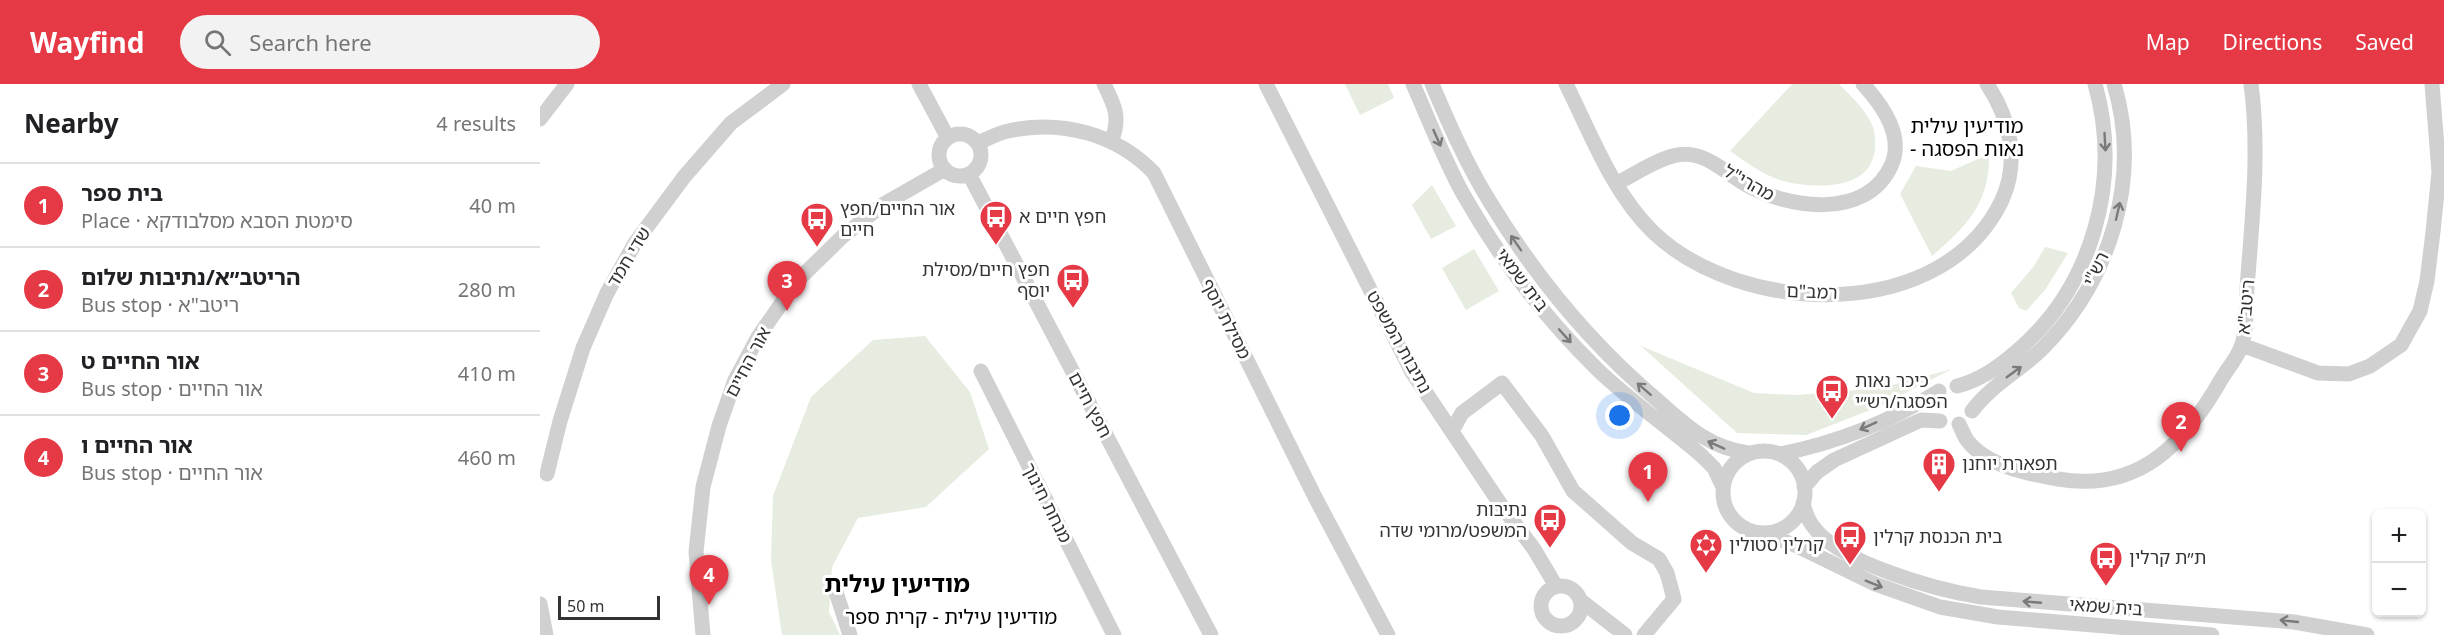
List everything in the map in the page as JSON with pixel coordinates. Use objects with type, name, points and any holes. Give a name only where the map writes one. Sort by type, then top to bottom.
[{"type":"street","points":[[540,119],[567,84]]},
{"type":"street","name":"שדי חמד","points":[[547,474],[583,348],[607,293],[635,243],[684,177],[731,123],[783,84]]},
{"type":"street","points":[[919,84],[948,138]]},
{"type":"street","points":[[1104,84],[1113,101],[1117,117],[1111,142]]},
{"type":"street","name":"נתיבות המשפט","points":[[1266,84],[1412,372],[1501,505],[1539,556],[1556,586]]},
{"type":"street","name":"בית שמאי","points":[[1413,84],[1461,190],[1491,238],[1560,331],[1592,364],[1685,433]]},
{"type":"street","name":"בית שמאי","points":[[1432,84],[1456,139],[1489,202],[1560,301],[1589,337],[1685,433]]},
{"type":"street","name":"רמב\"ם","points":[[1566,84],[1629,206],[1655,233],[1690,259],[1723,275],[1754,286],[1811,296],[1837,295],[1894,285],[1922,275],[1965,249],[1984,229],[2000,203],[2012,167],[2010,140],[2004,112],[1987,84]]},
{"type":"street","name":"מהרי\"ל","points":[[1617,183],[1663,160],[1678,155],[1692,155],[1718,165],[1745,184],[1779,200],[1815,205],[1859,197],[1879,185],[1887,175],[1896,146],[1894,133],[1886,115],[1863,84]]},
{"type":"street","name":"רש\"י","points":[[1957,386],[1970,383],[1994,370],[2041,328],[2064,297],[2084,259],[2100,211],[2106,167],[2104,130],[2096,84]]},
{"type":"street","name":"רש\"י","points":[[1972,411],[1991,389],[2028,362],[2060,328],[2075,310],[2100,264],[2119,209],[2124,180],[2125,135],[2114,84]]},
{"type":"street","name":"ריטב\"א","points":[[1959,424],[1968,442],[1986,456],[2009,467],[2040,476],[2074,481],[2113,479],[2142,468],[2161,457],[2182,437],[2210,399],[2242,345],[2254,205],[2254,112],[2251,84]]},
{"type":"street","points":[[2242,345],[2318,373],[2349,374],[2370,366],[2401,345],[2420,311],[2427,281],[2433,232],[2439,172],[2432,84]]},
{"type":"street","name":"מסילת יוסף","points":[[978,143],[1006,131],[1054,127],[1094,134],[1144,163],[1154,173],[1315,497],[1388,635]]},
{"type":"street","points":[[960,134],[967,135],[978,143],[981,150],[979,164],[969,174],[956,176],[941,164],[940,150],[948,138],[960,134]]},
{"type":"street","name":"אור החיים","points":[[704,635],[696,552],[703,487],[716,435],[735,380],[758,337],[797,281],[843,236],[884,204],[945,169]]},
{"type":"street","name":"חפץ חיים","points":[[969,174],[1211,635]]},
{"type":"street","name":"מנחת חינוך","points":[[981,371],[1114,635]]},
{"type":"street","points":[[1452,431],[1462,413],[1502,383],[1542,436],[1573,491],[1632,543],[1659,559],[1667,573],[1674,599],[1644,635]]},
{"type":"street","points":[[1780,454],[1838,440],[1916,404],[1944,387],[1957,386],[1968,393],[1972,411],[1969,417],[1959,424],[1921,420],[1834,460],[1804,487]]},
{"type":"street","points":[[1939,391],[1933,403],[1936,416],[1940,421]]},
{"type":"street","points":[[1685,433],[1722,448],[1748,453]]},
{"type":"street","points":[[1685,433],[1714,468],[1723,487]]},
{"type":"street","points":[[1764,534],[1785,528],[1794,520],[1803,503],[1804,487],[1802,475],[1795,464],[1780,454],[1760,450],[1748,453],[1728,470],[1723,487],[1723,502],[1734,521],[1753,532],[1795,545],[1875,584],[1940,607],[1998,617],[2212,635]]},
{"type":"street","name":"בית שמאי","points":[[1803,503],[1813,526],[1826,538],[1852,554],[1907,580],[1935,588],[1981,597],[2294,622],[2367,635]]},
{"type":"street","points":[[1580,600],[1579,614],[1562,630],[1550,623],[1541,611],[1542,597],[1546,591],[1556,586],[1567,586],[1580,600],[1625,635]]},
{"type":"street","points":[[836,592],[850,635]]},
{"type":"street","points":[[540,604],[546,635]]},
{"type":"shaded area","points":[[1345,84],[1388,84],[1394,98],[1360,115]]},
{"type":"shaded area","points":[[1792,84],[1839,84],[1858,104],[1867,115],[1875,134],[1872,160],[1866,171],[1843,183],[1800,184],[1772,177],[1730,151]]},
{"type":"shaded area","points":[[1989,154],[1988,171],[1981,200],[1966,223],[1932,256],[1900,194],[1916,166],[1951,171]]},
{"type":"shaded area","points":[[1432,185],[1456,226],[1431,239],[1412,205]]},
{"type":"shaded area","points":[[2045,247],[2068,253],[2045,290],[2026,311],[2019,308],[2011,293],[2034,266]]},
{"type":"shaded area","points":[[1474,249],[1499,291],[1466,310],[1442,268]]},
{"type":"shaded area","points":[[925,336],[970,392],[989,449],[926,507],[858,518],[832,567],[829,612],[840,635],[782,635],[771,560],[773,496],[811,397],[873,340]]},
{"type":"shaded area","points":[[1641,346],[1754,393],[1796,395],[1881,388],[1952,369],[1878,407],[1806,435],[1737,433]]},
{"type":"place","name":"חפץ חיים א","points":[[996,246]]},
{"type":"place","name":"אור החיים/חפץ חיים","points":[[817,248]]},
{"type":"place","name":"חפץ חיים/מסילת יוסף","points":[[1073,309]]},
{"type":"place","name":"אור החיים ט","points":[[787,311]]},
{"type":"place","name":"כיכר נאות הפסגה/רש״י","points":[[1832,420]]},
{"type":"place","name":"הריטב״א/נתיבות שלום","points":[[2181,452]]},
{"type":"place","name":"תפארת יוחנן","points":[[1939,493]]},
{"type":"place","name":"בית ספר","points":[[1648,502]]},
{"type":"place","name":"נתיבות המשפט/מרומי שדה","points":[[1550,549]]},
{"type":"place","name":"בית הכנסת קרלין","points":[[1850,566]]},
{"type":"place","name":"קרלין סטולין","points":[[1706,574]]},
{"type":"place","name":"ת״ת קרלין","points":[[2106,587]]},
{"type":"place","name":"אור החיים ו","points":[[709,605]]},
{"type":"district","name":"מודיעין עילית - נאות הפסגה","points":[[1967,138]]},
{"type":"district","name":"מודיעין עילית","points":[[897,584]]},
{"type":"district","name":"מודיעין עילית - קרית ספר","points":[[951,617]]}]
